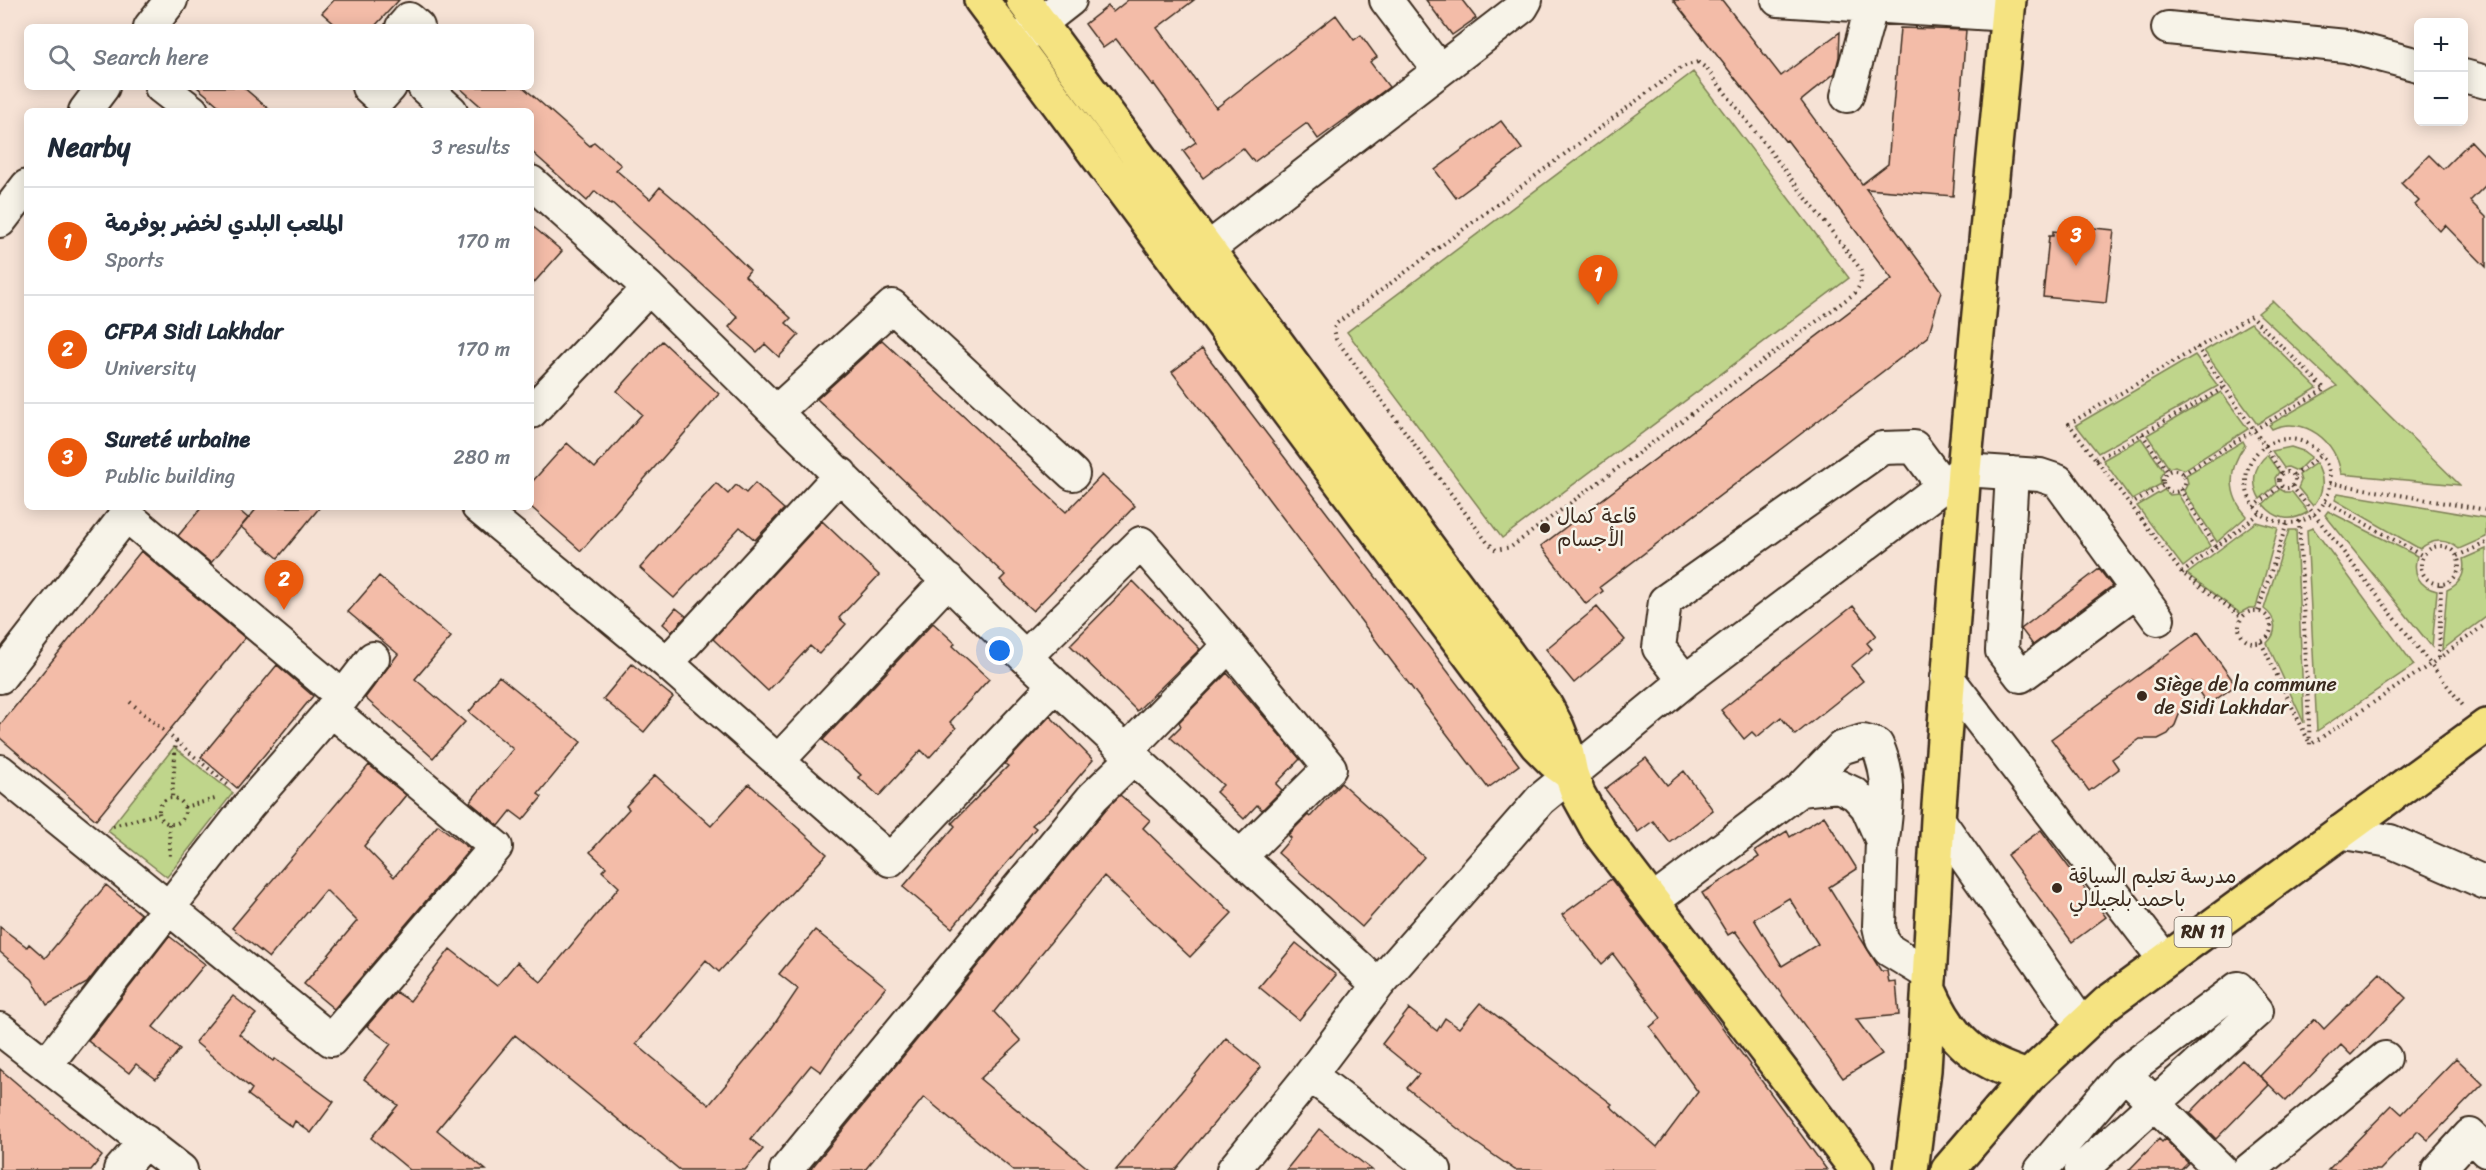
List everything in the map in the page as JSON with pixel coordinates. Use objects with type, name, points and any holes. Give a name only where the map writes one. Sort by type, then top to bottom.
[{"type":"main road","points":[[981,0],[1536,744],[1553,761],[1571,774]]},
{"type":"main road","points":[[1911,1170],[1924,1070],[1947,677],[1954,478],[2008,8]]},
{"type":"main road","points":[[1031,11],[1545,705],[1563,742],[1571,774],[1587,814],[1857,1170]]},
{"type":"main road","name":"RN 11","points":[[1948,1170],[2028,1077],[2082,1025],[2165,960],[2483,727]]},
{"type":"main road","points":[[1929,982],[1940,1015],[1956,1038],[1977,1056],[2001,1069],[2028,1077]]},
{"type":"street","points":[[152,24],[171,0]]},
{"type":"street","points":[[1015,44],[1031,11],[1070,0]]},
{"type":"street","points":[[1386,0],[1439,70]]},
{"type":"street","points":[[1208,249],[1522,7],[1526,0]]},
{"type":"street","points":[[1778,0],[1871,8],[2008,8]]},
{"type":"street","points":[[1847,96],[1871,8]]},
{"type":"street","points":[[2168,28],[2346,46],[2414,63]]},
{"type":"street","points":[[87,108],[101,90]]},
{"type":"street","points":[[165,90],[188,108]]},
{"type":"street","points":[[371,90],[380,98],[387,90]]},
{"type":"street","points":[[427,90],[448,108]]},
{"type":"street","points":[[534,185],[649,288],[1025,657],[1378,985]]},
{"type":"street","points":[[0,221],[24,190]]},
{"type":"street","points":[[534,405],[649,288]]},
{"type":"street","points":[[776,412],[892,306],[1073,474]]},
{"type":"street","points":[[1685,681],[1659,648],[1665,601],[1882,448],[1914,447],[1954,478]]},
{"type":"street","points":[[2012,472],[2002,651],[2021,676],[2049,655],[2039,642],[2108,590],[2127,596],[2158,619]]},
{"type":"street","points":[[1233,1170],[1310,1075],[1378,985],[1533,808],[1685,681],[1954,478],[2012,472],[2040,475],[2058,481],[2127,596]]},
{"type":"street","points":[[667,663],[841,474]]},
{"type":"street","points":[[482,510],[667,663],[890,860],[1055,685]]},
{"type":"street","points":[[0,677],[126,515],[496,847],[331,1040],[0,771]]},
{"type":"street","points":[[1025,657],[1141,543],[1330,768],[1240,858]]},
{"type":"street","points":[[779,760],[948,580]]},
{"type":"street","points":[[786,1170],[1129,754],[1229,645]]},
{"type":"street","points":[[46,1065],[249,806],[374,658]]},
{"type":"street","points":[[1947,677],[2165,960]]},
{"type":"street","points":[[1652,902],[1800,790],[1841,748],[1863,741],[1877,745],[1884,761],[1889,789],[1882,841],[1879,926],[1882,940],[1889,950],[1929,982]]},
{"type":"street","points":[[1800,790],[1838,786],[1855,794],[1867,807],[1882,841]]},
{"type":"street","points":[[1938,819],[2082,1025]]},
{"type":"street","points":[[2339,832],[2390,841],[2486,883]]},
{"type":"street","points":[[2041,1170],[2124,1073],[2238,988],[2257,1011],[2081,1170]]},
{"type":"street","points":[[0,1029],[181,1170]]},
{"type":"street","points":[[2249,1170],[2385,1058]]},
{"type":"street","points":[[2124,1073],[2221,1170]]},
{"type":"street","points":[[1310,1075],[1435,1170]]},
{"type":"street","points":[[2438,1170],[2470,1135],[2486,1151]]},
{"type":"street","points":[[120,1170],[145,1141]]},
{"type":"path","points":[[1692,63],[1702,64],[1707,69],[1857,264],[1862,280],[1855,293],[1511,548],[1505,550],[1491,548],[1336,339],[1334,328],[1337,323],[1682,68],[1692,63]]},
{"type":"path","points":[[2182,474],[2325,389],[2251,316],[2069,424],[2182,573],[2242,617]]},
{"type":"path","points":[[2197,347],[2282,474]]},
{"type":"path","points":[[2096,460],[2225,387]]},
{"type":"path","points":[[2142,434],[2168,472]]},
{"type":"path","points":[[2281,439],[2292,439],[2303,441],[2321,455],[2327,464],[2330,483],[2325,501],[2314,514],[2300,521],[2287,523],[2272,520],[2254,507],[2248,498],[2245,476],[2254,456],[2265,446],[2281,439]]},
{"type":"path","points":[[2294,476],[2321,455]]},
{"type":"path","points":[[2176,470],[2182,474],[2184,483],[2180,489],[2172,491],[2164,485],[2163,478],[2168,472],[2176,470]]},
{"type":"path","points":[[2282,474],[2290,473],[2294,476]]},
{"type":"path","points":[[2282,474],[2279,479],[2281,485],[2287,488],[2295,482],[2294,476]]},
{"type":"path","points":[[2330,483],[2486,510]]},
{"type":"path","points":[[2130,505],[2164,485]]},
{"type":"path","points":[[2254,507],[2281,485]]},
{"type":"path","points":[[2292,486],[2483,727]]},
{"type":"path","points":[[2180,489],[2216,547]]},
{"type":"path","points":[[2325,501],[2423,555]]},
{"type":"path","points":[[2182,573],[2260,513]]},
{"type":"path","points":[[2300,521],[2310,745]]},
{"type":"path","points":[[2258,611],[2287,523]]},
{"type":"path","points":[[2457,555],[2486,543]]},
{"type":"path","points":[[2439,545],[2450,548],[2457,555],[2460,566],[2456,576],[2447,583],[2431,581],[2423,574],[2421,563],[2428,549],[2439,545]]},
{"type":"path","points":[[2439,659],[2441,584]]},
{"type":"path","points":[[2258,611],[2266,616],[2271,625],[2269,635],[2261,642],[2252,643],[2243,638],[2239,629],[2242,617],[2258,611]]},
{"type":"path","points":[[2310,745],[2439,659],[2486,624]]},
{"type":"path","points":[[2261,642],[2310,745]]},
{"type":"path","points":[[130,702],[249,806]]},
{"type":"path","points":[[172,798],[176,741]]},
{"type":"path","points":[[172,798],[183,804],[185,809],[179,822],[169,824],[164,822],[159,813],[161,803],[172,798]]},
{"type":"path","points":[[79,836],[159,813]]},
{"type":"green space","points":[[1693,72],[1849,278],[1502,538],[1347,332]]},
{"type":"green space","points":[[2273,301],[2460,485],[2341,474],[2333,451],[2317,434],[2296,425],[2272,429],[2269,425],[2337,386],[2258,313]]},
{"type":"green space","points":[[2251,323],[2317,388],[2257,424],[2204,351]]},
{"type":"green space","points":[[2195,355],[2218,386],[2098,453],[2076,425]]},
{"type":"green space","points":[[2221,392],[2248,429],[2184,470],[2175,466],[2169,468],[2147,435]]},
{"type":"green space","points":[[2141,438],[2164,471],[2160,477],[2161,484],[2132,500],[2103,460]]},
{"type":"green space","points":[[2243,441],[2245,445],[2235,463],[2232,481],[2236,499],[2247,516],[2217,542],[2184,491],[2188,483],[2186,475]]},
{"type":"green space","points":[[2291,447],[2311,457],[2297,471],[2288,467],[2284,468],[2272,451]]},
{"type":"green space","points":[[2267,455],[2279,472],[2275,478],[2276,485],[2260,499],[2255,487],[2255,476],[2256,470]]},
{"type":"green space","points":[[2316,463],[2321,474],[2322,485],[2313,506],[2298,488],[2301,481],[2299,475]]},
{"type":"green space","points":[[2280,489],[2292,492],[2308,512],[2295,518],[2284,518],[2268,509],[2263,504]]},
{"type":"green space","points":[[2164,490],[2170,495],[2178,494],[2210,546],[2183,567],[2137,506]]},
{"type":"green space","points":[[2338,493],[2486,518],[2486,537],[2459,549],[2450,543],[2440,541],[2425,545],[2420,549],[2335,500]]},
{"type":"green space","points":[[2328,511],[2417,556],[2415,568],[2418,578],[2421,583],[2437,591],[2432,647],[2325,515]]},
{"type":"green space","points":[[2256,522],[2278,528],[2256,608],[2249,608],[2240,613],[2187,574]]},
{"type":"green space","points":[[2313,528],[2414,665],[2317,731],[2307,530]]},
{"type":"green space","points":[[2289,530],[2296,530],[2304,723],[2267,643],[2273,635],[2274,621],[2264,609]]},
{"type":"green space","points":[[2486,549],[2486,617],[2442,650],[2447,590],[2461,578],[2464,569],[2463,559]]},
{"type":"green space","points":[[174,747],[233,793],[167,877],[108,831]]},
{"type":"building","points":[[334,0],[399,0],[377,24],[335,24],[322,13]]},
{"type":"building","points":[[1128,0],[1194,0],[1157,28],[1216,108],[1336,15],[1354,40],[1361,35],[1377,57],[1370,62],[1389,87],[1318,139],[1307,123],[1254,162],[1243,148],[1203,178],[1183,151],[1196,142],[1154,84],[1152,85],[1116,39],[1103,48],[1085,24],[1108,6],[1113,12]]},
{"type":"building","points":[[1426,0],[1462,0],[1476,18],[1452,35]]},
{"type":"building","points":[[1673,0],[1722,0],[1781,76],[1840,32],[1839,57],[1835,73],[1801,101],[1862,184],[1888,164],[1900,28],[1966,30],[1953,196],[1866,189],[1941,291],[1928,337],[1600,587],[1603,591],[1586,604],[1541,546],[1892,279],[1787,140],[1785,141]]},
{"type":"building","points":[[200,90],[246,90],[268,108],[222,108]]},
{"type":"building","points":[[462,90],[526,90],[590,146],[594,142],[621,165],[616,170],[650,199],[660,187],[694,216],[750,270],[745,276],[791,318],[786,323],[799,335],[779,357],[765,344],[757,352],[729,327],[738,317],[612,203],[595,191],[587,201],[534,154],[534,108],[483,108]]},
{"type":"building","points":[[1501,121],[1522,149],[1456,198],[1435,170]]},
{"type":"building","points":[[2471,141],[2486,157],[2486,185],[2470,201],[2486,217],[2486,267],[2445,225],[2440,231],[2415,205],[2419,201],[2401,183],[2429,155],[2443,169]]},
{"type":"building","points":[[2063,225],[2114,230],[2106,303],[2043,297],[2049,236],[2053,236],[2053,231],[2062,232]]},
{"type":"building","points":[[534,228],[562,251],[534,283]]},
{"type":"building","points":[[882,340],[1066,512],[1102,475],[1135,506],[1033,611],[1000,580],[1005,575],[817,399]]},
{"type":"building","points":[[662,341],[719,394],[581,551],[534,510],[534,480],[567,443],[595,468],[642,414],[617,391]]},
{"type":"building","points":[[1202,349],[1519,765],[1488,788],[1172,372]]},
{"type":"building","points":[[716,483],[728,494],[736,485],[746,493],[755,483],[784,509],[755,540],[740,527],[674,598],[640,568]]},
{"type":"building","points":[[200,510],[239,510],[248,518],[211,563],[178,536]]},
{"type":"building","points":[[255,510],[318,510],[278,558],[241,527]]},
{"type":"building","points":[[822,521],[879,575],[839,618],[846,624],[819,654],[810,646],[768,691],[713,639]]},
{"type":"building","points":[[141,551],[245,638],[96,820],[0,738],[0,725]]},
{"type":"building","points":[[2099,569],[2112,586],[2033,645],[2021,629]]},
{"type":"building","points":[[379,576],[451,637],[415,679],[465,722],[433,758],[365,698],[398,654],[348,612]]},
{"type":"building","points":[[1133,581],[1200,649],[1137,711],[1070,645]]},
{"type":"building","points":[[1853,606],[1876,635],[1867,643],[1872,649],[1851,666],[1863,681],[1795,735],[1781,717],[1757,737],[1752,732],[1744,739],[1721,710]]},
{"type":"building","points":[[1597,607],[1625,640],[1574,683],[1546,649]]},
{"type":"building","points":[[676,608],[686,616],[672,632],[663,624]]},
{"type":"building","points":[[933,623],[955,643],[953,646],[989,679],[950,722],[956,728],[929,758],[921,750],[879,796],[858,777],[861,775],[823,740]]},
{"type":"building","points":[[2198,632],[2236,685],[2208,705],[2192,682],[2175,725],[2168,734],[2158,739],[2140,739],[2112,759],[2119,769],[2089,791],[2051,739]]},
{"type":"building","points":[[632,664],[673,697],[644,732],[603,699]]},
{"type":"building","points":[[277,665],[313,696],[237,788],[201,757]]},
{"type":"building","points":[[1227,673],[1300,759],[1276,784],[1282,790],[1262,810],[1257,805],[1244,819],[1216,792],[1223,785],[1170,737],[1181,726],[1179,722]]},
{"type":"building","points":[[499,676],[581,742],[538,794],[542,797],[523,820],[511,811],[499,826],[470,802],[513,749],[469,712]]},
{"type":"building","points":[[1050,716],[1093,760],[1054,806],[1032,825],[1036,828],[952,928],[903,887],[955,826],[952,823],[1008,766],[1005,764]]},
{"type":"building","points":[[1646,758],[1667,785],[1684,771],[1713,810],[1670,843],[1653,821],[1638,832],[1605,789]]},
{"type":"building","points":[[369,765],[406,795],[364,846],[394,877],[438,825],[470,849],[334,1009],[304,984],[357,921],[326,890],[269,958],[232,928]]},
{"type":"building","points":[[655,775],[711,826],[749,784],[827,854],[719,972],[706,960],[636,1044],[709,1105],[767,1035],[798,989],[779,974],[815,930],[886,987],[841,1042],[821,1072],[811,1065],[751,1139],[763,1149],[745,1170],[680,1170],[515,1035],[437,1130],[486,1170],[410,1170],[371,1138],[398,1105],[364,1079],[391,1044],[367,1026],[396,992],[410,1001],[450,949],[497,986],[517,962],[541,982],[619,887],[602,871],[606,867],[590,852],[629,809],[626,806]]},
{"type":"building","points":[[1341,783],[1424,857],[1362,927],[1278,853],[1291,838],[1288,835],[1308,815],[1310,817]]},
{"type":"building","points":[[1120,795],[1150,820],[1143,828],[1232,913],[1190,957],[1104,876],[994,1012],[1021,1041],[980,1079],[1090,1170],[1013,1170],[924,1097],[865,1170],[810,1170],[1106,809]]},
{"type":"building","points":[[1824,816],[1857,869],[1829,887],[1881,971],[1887,971],[1889,983],[1896,982],[1899,1015],[1856,1019],[1882,1054],[1843,1078],[1735,931],[1728,935],[1702,893],[1759,857],[1755,851],[1787,831],[1790,837]],"holes":[[[1789,898],[1818,944],[1782,966],[1754,919]]]},
{"type":"building","points":[[2041,830],[2106,917],[2072,942],[2007,855]]},
{"type":"building","points":[[1611,879],[1827,1170],[1515,1170],[1472,1140],[1407,1088],[1419,1074],[1382,1044],[1409,1009],[1437,1031],[1445,1018],[1459,1028],[1480,1003],[1612,1104],[1610,1106],[1657,1147],[1698,1092],[1650,1027],[1661,1018],[1613,954],[1602,964],[1562,915]]},
{"type":"building","points":[[106,885],[141,914],[87,983],[47,1005],[32,979],[0,952],[0,927],[27,947],[29,944],[45,958]]},
{"type":"building","points":[[169,936],[205,964],[153,1027],[180,1049],[156,1079],[136,1064],[129,1073],[88,1041]]},
{"type":"building","points":[[1296,943],[1336,975],[1299,1020],[1259,987]]},
{"type":"building","points":[[2380,973],[2406,998],[2351,1055],[2341,1045],[2286,1101],[2260,1076],[2315,1019],[2324,1029]]},
{"type":"building","points":[[233,996],[256,1014],[239,1034],[273,1061],[275,1059],[334,1102],[311,1133],[295,1121],[292,1127],[248,1095],[252,1089],[195,1042]]},
{"type":"building","points":[[1226,1038],[1261,1067],[1175,1170],[1116,1170]]},
{"type":"building","points":[[2456,1058],[2483,1084],[2428,1140],[2418,1131],[2380,1170],[2328,1170],[2392,1105],[2402,1114]]},
{"type":"building","points":[[2242,1060],[2269,1085],[2216,1139],[2190,1113]]},
{"type":"building","points":[[0,1069],[102,1156],[91,1170],[0,1170]]},
{"type":"building","points":[[1319,1129],[1372,1170],[1286,1170]]},
{"type":"building","points":[[2159,1139],[2162,1142],[2165,1139],[2188,1163],[2181,1170],[2129,1170]]},
{"type":"place","name":"Sureté urbaine","points":[[2076,266]]},
{"type":"place","name":"الملعب البلدي لخضر بوفرمة","points":[[1598,305]]},
{"type":"place","name":"قاعة كمال الأجسام","points":[[1545,528]]},
{"type":"place","name":"CFPA Sidi Lakhdar","points":[[284,610]]},
{"type":"place","name":"Siège de la commune de Sidi Lakhdar","points":[[2142,696]]},
{"type":"place","name":"مدرسة تعليم السياقة باحمد بلجيلالي","points":[[2057,888]]}]
